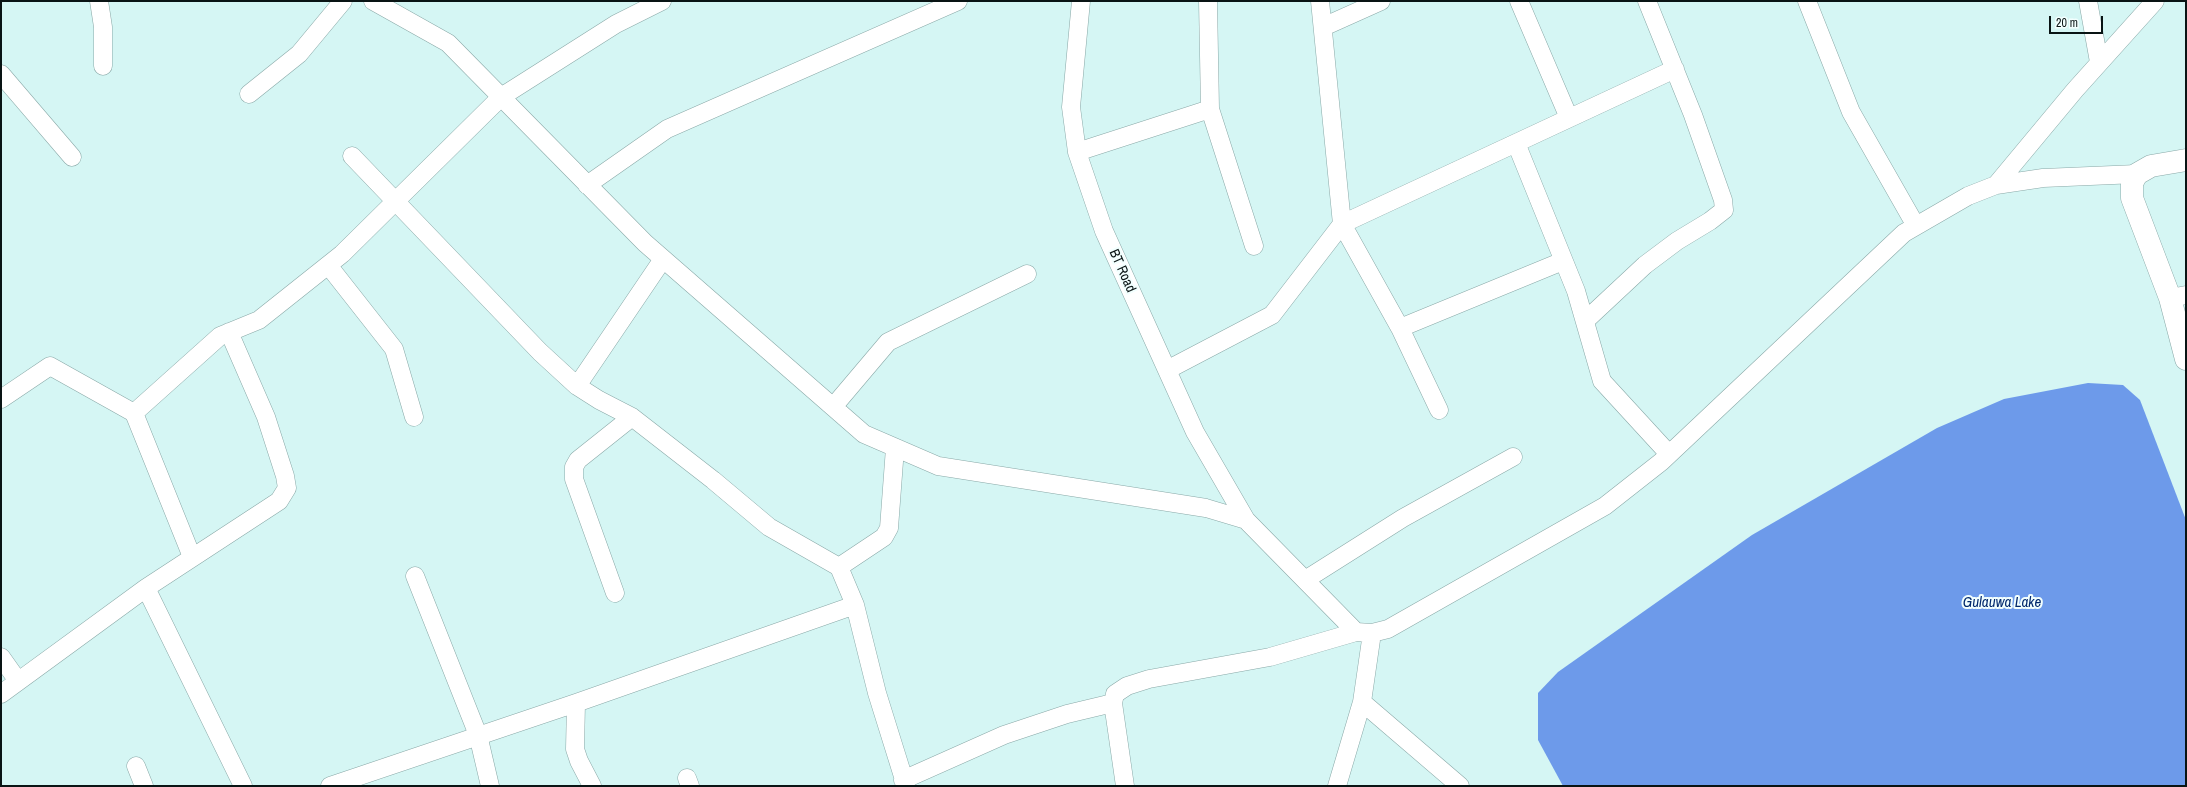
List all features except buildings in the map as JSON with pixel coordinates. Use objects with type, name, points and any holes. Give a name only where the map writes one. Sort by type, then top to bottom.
[{"type":"main road","points":[[2185,352],[2178,297],[2132,198],[2132,183],[2137,174],[2151,166],[2186,160]]},
{"type":"street","points":[[99,1],[103,27],[103,66]]},
{"type":"street","points":[[249,94],[299,54],[343,1]]},
{"type":"street","points":[[373,1],[448,43],[645,243],[864,434],[938,466],[1206,508],[1246,520],[1305,580],[1364,632]]},
{"type":"street","points":[[134,413],[220,336],[259,320],[328,265],[397,200],[501,97],[616,24],[662,1]]},
{"type":"street","points":[[587,185],[667,129],[958,1]]},
{"type":"street","name":"BT Road","points":[[1081,1],[1071,107],[1078,152],[1104,231],[1195,432],[1246,520]]},
{"type":"street","points":[[1208,1],[1210,109],[1254,246]]},
{"type":"street","points":[[1320,1],[1342,224],[1400,328],[1439,410]]},
{"type":"street","points":[[1323,27],[1381,1]]},
{"type":"street","points":[[1518,1],[1570,118]]},
{"type":"street","points":[[1585,321],[1645,265],[1677,241],[1710,221],[1724,210],[1723,200],[1675,69],[1647,1]]},
{"type":"street","points":[[1807,1],[1851,112],[1916,226]]},
{"type":"street","points":[[2088,1],[2099,62]]},
{"type":"street","points":[[1996,185],[2099,62],[2155,1]]},
{"type":"street","points":[[1167,370],[1272,316],[1342,224],[1675,69]]},
{"type":"street","points":[[1,74],[72,157]]},
{"type":"street","points":[[1078,152],[1210,109]]},
{"type":"street","points":[[1516,143],[1576,291],[1602,381],[1669,454]]},
{"type":"street","points":[[352,156],[397,200],[540,352],[577,386],[599,400],[632,417],[713,480],[769,527],[839,567],[856,605],[877,693],[904,783],[1004,735],[1067,714],[1113,703]]},
{"type":"street","points":[[1125,786],[1113,703],[1115,694],[1127,686],[1149,679],[1270,657],[1364,632],[1388,629],[1605,506],[1669,454],[1904,233],[1968,196],[1996,185],[2042,178],[2137,174]]},
{"type":"street","points":[[577,386],[663,259]]},
{"type":"street","points":[[1400,328],[1564,261]]},
{"type":"street","points":[[328,265],[394,349],[414,417]]},
{"type":"street","points":[[833,407],[888,342],[1027,274]]},
{"type":"street","points":[[1,694],[192,556],[279,501],[287,488],[285,476],[266,417],[229,332]]},
{"type":"street","points":[[1,399],[50,366],[134,413],[192,556]]},
{"type":"street","points":[[615,593],[574,479],[574,467],[578,460],[632,417]]},
{"type":"street","points":[[839,567],[884,537],[889,528],[895,448]]},
{"type":"street","points":[[1305,580],[1403,518],[1513,457]]},
{"type":"street","points":[[415,576],[478,735],[490,786]]},
{"type":"street","points":[[146,588],[243,786]]},
{"type":"street","points":[[330,786],[576,703],[856,605]]},
{"type":"street","points":[[1337,786],[1362,702],[1364,632]]},
{"type":"street","points":[[1,656],[18,681]]},
{"type":"street","points":[[1362,702],[1460,786]]},
{"type":"street","points":[[576,703],[575,749],[579,761],[592,786]]},
{"type":"street","points":[[136,766],[144,786]]},
{"type":"water","name":"Gulauwa Lake","points":[[2088,383],[2123,385],[2140,400],[2186,520],[2186,786],[1563,786],[1538,740],[1538,693],[1558,672],[1752,535],[1937,428],[2004,399]]}]
